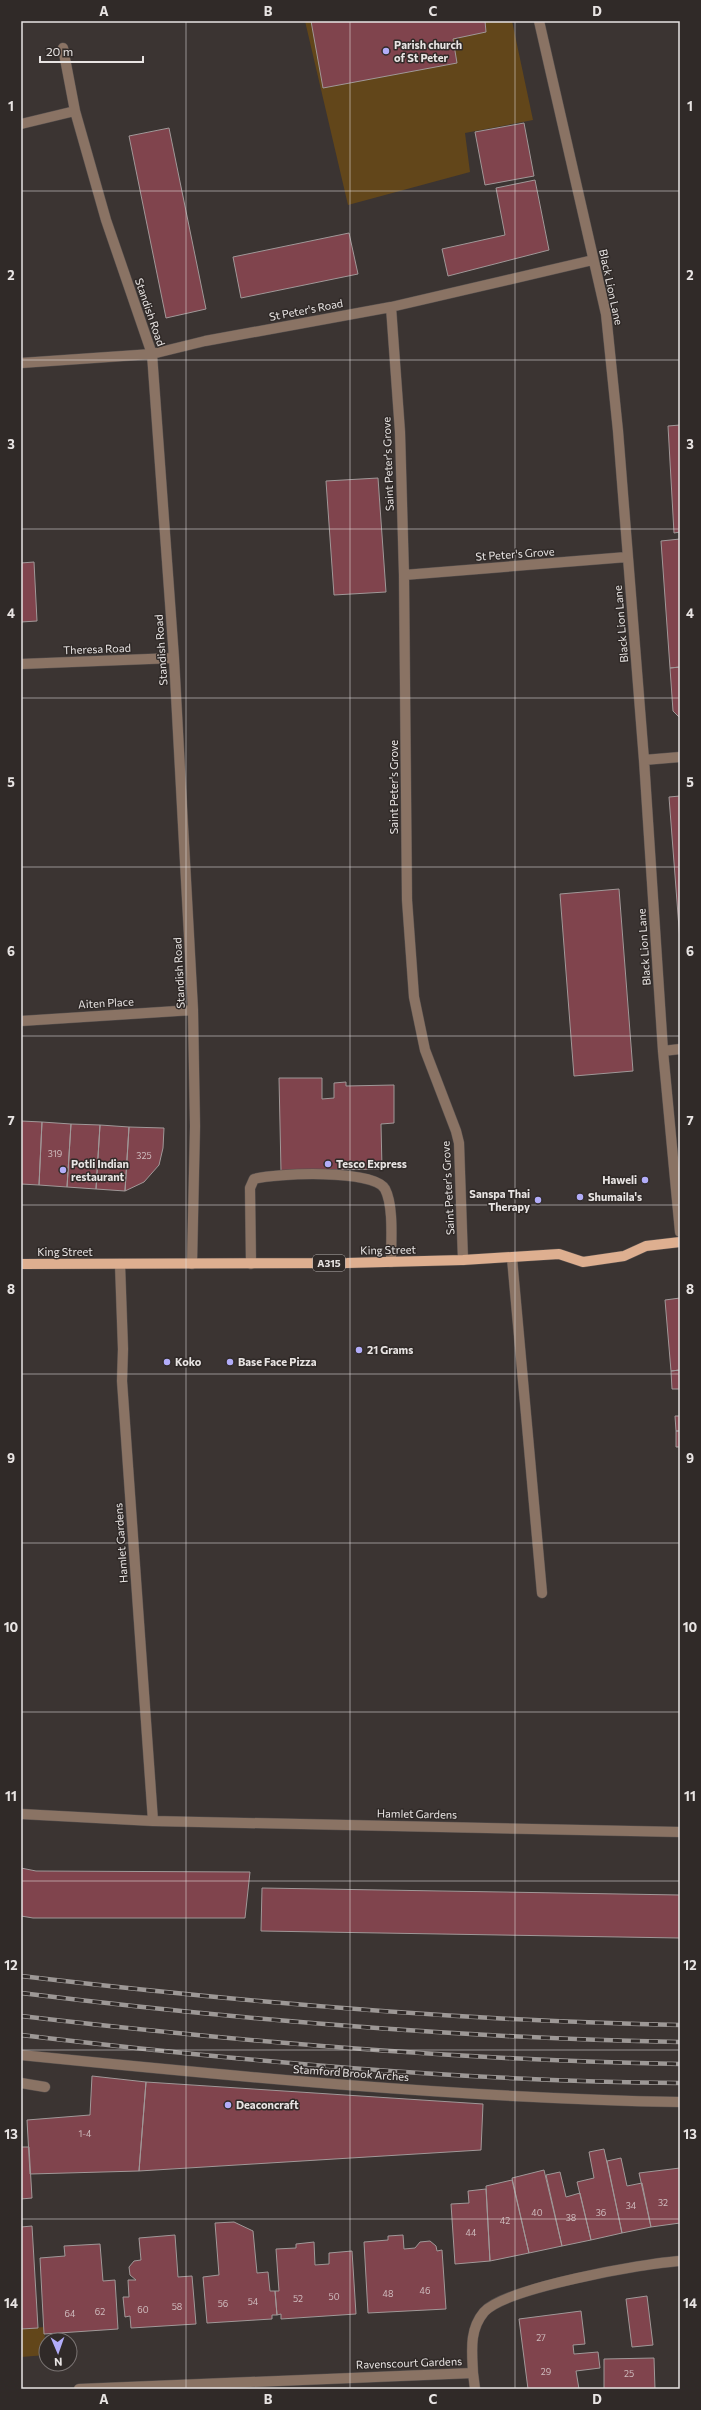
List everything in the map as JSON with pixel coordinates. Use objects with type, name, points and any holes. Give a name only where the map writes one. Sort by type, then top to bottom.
[{"type":"main road","name":"King Street","points":[[21,1264],[251,1264],[391,1262],[512,1258],[558,1254],[584,1262],[624,1256],[646,1246],[680,1242]]},
{"type":"street","name":"Black Lion Lane","points":[[539,21],[606,314],[618,431],[644,760],[663,1051],[680,1232]]},
{"type":"street","name":"Standish Road","points":[[63,48],[76,111],[106,220],[152,354],[174,658],[193,1010],[195,1126],[192,1264]]},
{"type":"street","points":[[21,124],[76,111]]},
{"type":"street","name":"St Peter's Road","points":[[21,363],[152,354],[205,341],[391,307],[593,260]]},
{"type":"street","name":"Saint Peter's Grove","points":[[391,307],[400,432],[404,575],[406,900],[414,998],[425,1050],[456,1131],[464,1260]]},
{"type":"street","name":"St Peter's Grove","points":[[404,575],[627,557]]},
{"type":"street","name":"Theresa Road","points":[[21,664],[174,658]]},
{"type":"street","points":[[644,760],[680,757]]},
{"type":"street","name":"Aiten Place","points":[[21,1021],[193,1010]]},
{"type":"street","points":[[663,1051],[680,1049]]},
{"type":"street","points":[[251,1264],[250,1188],[254,1179],[267,1176],[338,1175],[366,1177],[377,1181],[384,1187],[389,1197],[391,1262]]},
{"type":"street","points":[[512,1258],[542,1593]]},
{"type":"street","name":"Hamlet Gardens","points":[[120,1264],[123,1349],[122,1381],[153,1821]]},
{"type":"street","name":"Hamlet Gardens","points":[[21,1814],[153,1821],[680,1832]]},
{"type":"street","name":"Stamford Brook Arches","points":[[21,2055],[392,2088],[618,2101],[680,2102]]},
{"type":"street","points":[[21,2083],[45,2087]]},
{"type":"street","name":"Ravenscourt Gardens","points":[[79,2389],[473,2373],[473,2334],[485,2311],[501,2301],[581,2277],[662,2262],[680,2261]]},
{"type":"street","points":[[473,2373],[475,2389]]},
{"type":"shaded area","points":[[305,21],[512,21],[533,120],[465,133],[470,172],[348,205]]},
{"type":"shaded area","points":[[44,2327],[44,2332],[38,2332],[38,2356],[21,2357],[21,2329]]},
{"type":"building","name":"Parish church of St Peter","points":[[311,21],[485,21],[486,32],[453,39],[457,63],[323,88]]},
{"type":"building","points":[[524,123],[534,176],[485,185],[475,132]]},
{"type":"building","points":[[169,128],[206,309],[166,318],[129,136]]},
{"type":"building","points":[[535,180],[549,250],[448,276],[442,249],[505,235],[496,188]]},
{"type":"building","points":[[349,233],[358,274],[241,298],[233,257]]},
{"type":"building","points":[[680,425],[680,532],[674,533],[668,426]]},
{"type":"building","points":[[378,478],[386,592],[334,595],[326,481]]},
{"type":"building","points":[[680,539],[680,667],[670,668],[661,541]]},
{"type":"building","points":[[34,562],[37,621],[21,622],[21,563]]},
{"type":"building","points":[[680,667],[680,718],[673,711],[670,668]]},
{"type":"building","points":[[680,796],[680,941],[669,797]]},
{"type":"building","points":[[619,889],[633,1071],[574,1076],[560,894]]},
{"type":"building","points":[[279,1078],[322,1078],[322,1099],[334,1098],[334,1083],[346,1082],[346,1086],[394,1085],[394,1123],[381,1124],[382,1169],[281,1171]]},
{"type":"building","points":[[21,1121],[42,1122],[39,1185],[21,1184]]},
{"type":"building","points":[[42,1122],[71,1124],[67,1187],[39,1185]]},
{"type":"building","points":[[71,1124],[100,1125],[96,1189],[67,1187]]},
{"type":"building","points":[[100,1125],[129,1127],[125,1191],[96,1189]]},
{"type":"building","points":[[129,1127],[164,1128],[163,1148],[159,1165],[144,1182],[125,1191]]},
{"type":"building","points":[[680,1298],[680,1370],[671,1371],[665,1300]]},
{"type":"building","points":[[680,1370],[680,1389],[672,1389],[671,1371]]},
{"type":"building","points":[[675,1416],[680,1416],[680,1431],[676,1431]]},
{"type":"building","points":[[676,1431],[680,1431],[680,1447],[676,1447]]},
{"type":"building","points":[[21,1868],[36,1871],[250,1872],[245,1918],[33,1918],[21,1916]]},
{"type":"building","points":[[262,1888],[680,1895],[680,1938],[261,1931]]},
{"type":"building","points":[[92,2076],[146,2082],[139,2171],[30,2174],[27,2120],[90,2115]]},
{"type":"building","points":[[146,2082],[483,2104],[481,2150],[139,2171]]},
{"type":"building","points":[[21,2147],[29,2147],[32,2198],[21,2199]]},
{"type":"building","points":[[604,2149],[622,2233],[591,2240],[577,2182],[594,2178],[589,2152]]},
{"type":"building","points":[[621,2158],[627,2186],[642,2183],[651,2227],[622,2233],[607,2161]]},
{"type":"building","points":[[680,2168],[680,2223],[651,2227],[639,2173]]},
{"type":"building","points":[[544,2170],[562,2246],[529,2253],[512,2178]]},
{"type":"building","points":[[560,2172],[566,2197],[580,2193],[591,2240],[562,2246],[546,2175]]},
{"type":"building","points":[[512,2180],[529,2253],[490,2261],[486,2186]]},
{"type":"building","points":[[486,2189],[490,2261],[455,2264],[451,2204],[469,2203],[468,2191]]},
{"type":"building","points":[[234,2222],[253,2231],[257,2273],[268,2272],[270,2291],[275,2291],[277,2315],[272,2315],[272,2319],[207,2323],[203,2277],[219,2275],[215,2223]]},
{"type":"building","points":[[32,2226],[38,2328],[21,2329],[21,2227]]},
{"type":"building","points":[[175,2235],[178,2277],[192,2276],[196,2324],[131,2328],[130,2316],[125,2317],[123,2297],[129,2297],[128,2280],[136,2280],[130,2275],[129,2267],[134,2261],[141,2260],[139,2238]]},
{"type":"building","points":[[403,2235],[404,2249],[415,2248],[420,2242],[430,2241],[436,2246],[437,2251],[442,2250],[446,2309],[368,2313],[364,2242],[388,2240],[388,2236]]},
{"type":"building","points":[[314,2242],[315,2265],[329,2264],[329,2253],[352,2251],[356,2314],[281,2319],[281,2314],[277,2315],[275,2291],[279,2291],[276,2249],[296,2248],[296,2244]]},
{"type":"building","points":[[100,2244],[103,2281],[115,2280],[118,2329],[74,2332],[44,2332],[40,2258],[65,2256],[64,2246]]},
{"type":"building","points":[[647,2296],[653,2345],[632,2347],[626,2299]]},
{"type":"building","points":[[581,2311],[585,2344],[573,2345],[574,2354],[598,2352],[600,2368],[576,2371],[579,2389],[528,2389],[519,2319]]},
{"type":"building","points":[[654,2358],[655,2389],[604,2389],[604,2359]]},
{"type":"railway","points":[[21,1976],[185,1994],[350,2009],[515,2019],[680,2025]]},
{"type":"railway","points":[[21,1993],[103,2003],[350,2026],[432,2032],[597,2040],[680,2042]]},
{"type":"railway","points":[[21,2016],[185,2034],[350,2048],[515,2058],[680,2064]]},
{"type":"railway","points":[[21,2035],[267,2061],[432,2074],[680,2083]]},
{"type":"place","name":"Parish church of St Peter","points":[[386,51]]},
{"type":"place","name":"Tesco Express","points":[[328,1164]]},
{"type":"place","name":"Potli Indian restaurant","points":[[63,1170]]},
{"type":"place","name":"Haweli","points":[[645,1180]]},
{"type":"place","name":"Shumaila's","points":[[580,1197]]},
{"type":"place","name":"Sanspa Thai Therapy","points":[[538,1200]]},
{"type":"place","name":"21 Grams","points":[[359,1350]]},
{"type":"place","name":"Koko","points":[[167,1362]]},
{"type":"place","name":"Base Face Pizza","points":[[230,1362]]},
{"type":"place","name":"Deaconcraft","points":[[228,2105]]}]
